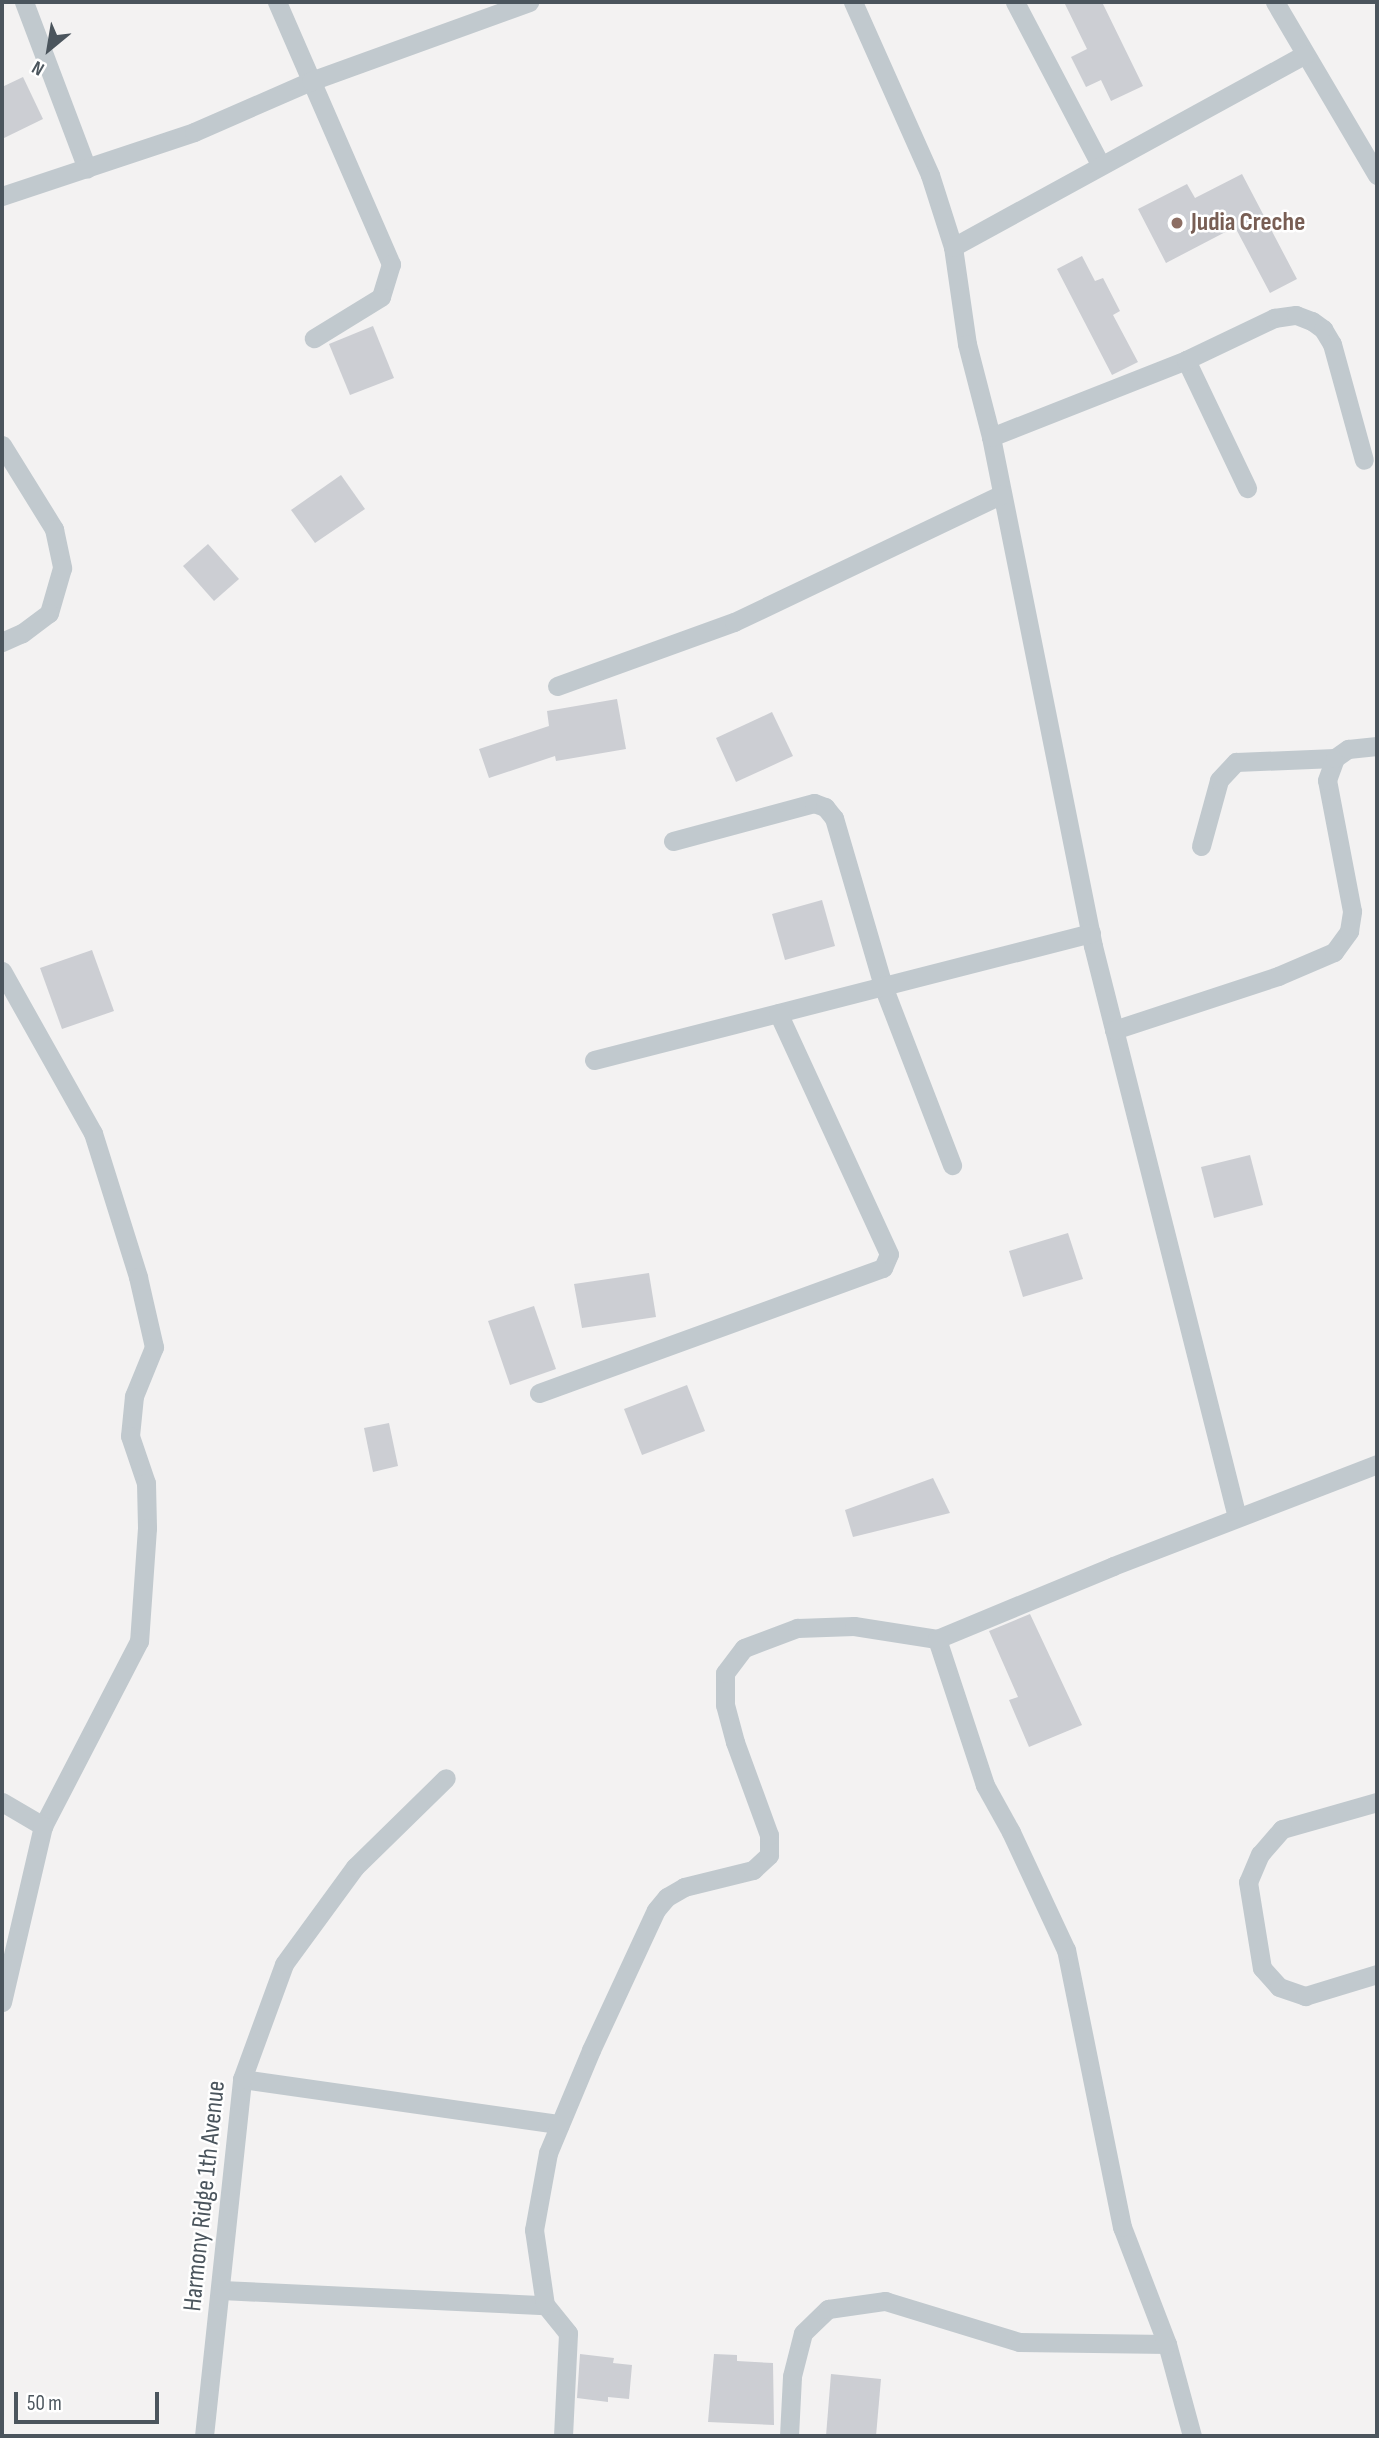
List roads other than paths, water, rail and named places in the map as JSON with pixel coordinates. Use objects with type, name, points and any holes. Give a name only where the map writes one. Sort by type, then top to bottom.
[{"type":"street","points":[[24,2],[87,169]]},
{"type":"street","points":[[277,2],[391,264],[382,297],[314,338]]},
{"type":"street","points":[[2,196],[194,132],[311,81],[529,2]]},
{"type":"street","points":[[853,2],[930,175],[953,247],[968,344],[1002,494],[1091,933],[1237,1517]]},
{"type":"street","points":[[1015,2],[1100,164]]},
{"type":"street","points":[[1275,2],[1377,175]]},
{"type":"street","points":[[953,247],[1100,164],[1305,54]]},
{"type":"street","points":[[990,437],[1186,360],[1274,318],[1296,315],[1323,329],[1332,344],[1364,460]]},
{"type":"street","points":[[1186,360],[1247,488]]},
{"type":"street","points":[[2,446],[54,529],[62,568],[49,613],[22,633],[2,642]]},
{"type":"street","points":[[557,686],[734,622],[1002,494]]},
{"type":"street","points":[[1201,846],[1219,780],[1236,762],[1335,758],[1349,749],[1377,746]]},
{"type":"street","points":[[1114,1030],[1278,976],[1334,952],[1349,931],[1352,911],[1327,780],[1335,758]]},
{"type":"street","points":[[673,841],[814,803],[825,807],[834,818],[883,986],[952,1165]]},
{"type":"street","points":[[594,1060],[1091,933]]},
{"type":"street","points":[[2,971],[93,1133],[138,1277],[154,1347],[134,1396],[130,1436],[146,1483],[147,1528],[139,1642],[43,1826],[2,2001]]},
{"type":"street","points":[[539,1393],[883,1268],[889,1254],[779,1013]]},
{"type":"street","points":[[563,2436],[568,2333],[545,2305],[534,2230],[548,2153],[656,1910],[667,1897],[684,1887],[753,1870],[769,1855],[769,1835],[735,1742],[725,1705],[725,1673],[744,1648],[797,1628],[854,1626],[937,1639],[1237,1517],[1377,1464]]},
{"type":"street","points":[[937,1639],[985,1785],[1011,1832],[1066,1950],[1122,2227],[1167,2344],[1192,2436]]},
{"type":"street","name":"Harmony Ridge 1th Avenue","points":[[204,2436],[242,2079],[284,1964],[355,1867],[446,1778]]},
{"type":"street","points":[[2,1802],[43,1826]]},
{"type":"street","points":[[1377,1802],[1282,1829],[1261,1853],[1248,1882],[1262,1968],[1279,1987],[1305,1996],[1377,1974]]},
{"type":"street","points":[[242,2079],[561,2124]]},
{"type":"street","points":[[221,2290],[545,2305]]},
{"type":"street","points":[[789,2436],[792,2376],[803,2333],[828,2309],[885,2301],[1019,2342],[1167,2344]]},
{"type":"place","name":"Judia Creche","points":[[1177,223]]}]
